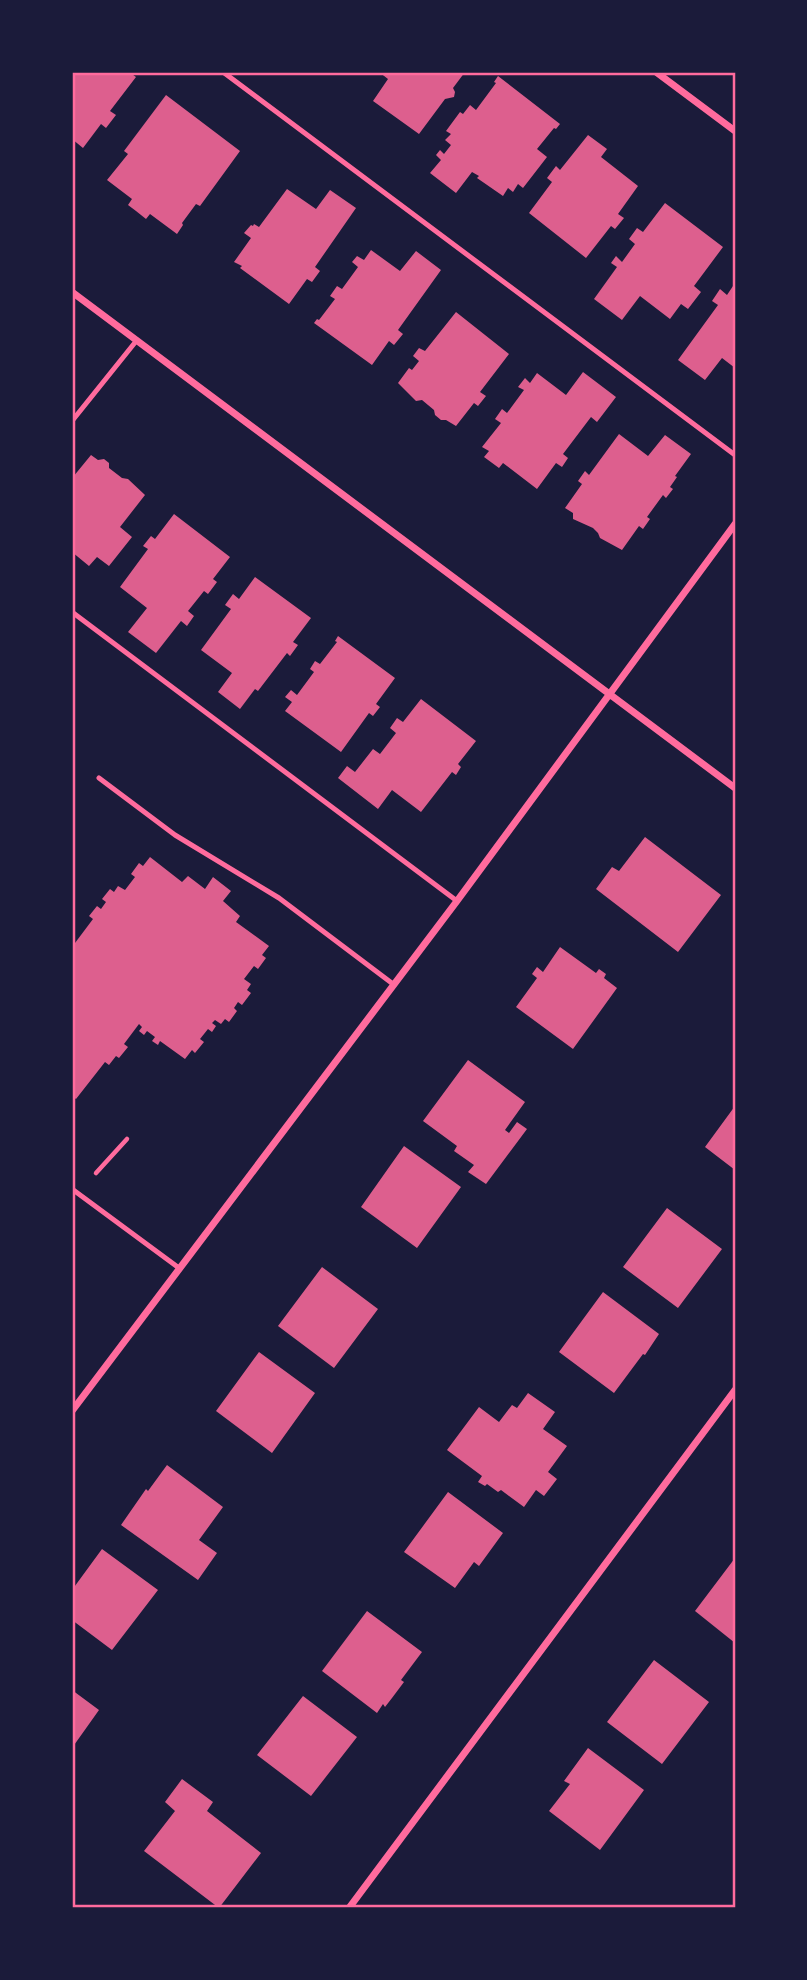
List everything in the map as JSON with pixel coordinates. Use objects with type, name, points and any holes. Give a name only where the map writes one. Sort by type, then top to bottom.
[{"type":"street","points":[[656,72],[735,131]]},
{"type":"street","points":[[72,292],[735,788]]},
{"type":"street","points":[[72,1411],[457,901],[735,524]]},
{"type":"street","points":[[349,1908],[735,1390]]},
{"type":"lane","points":[[223,72],[735,454]]},
{"type":"lane","points":[[72,421],[137,340]]},
{"type":"lane","points":[[72,612],[457,901]]},
{"type":"lane","points":[[99,778],[175,835],[279,898],[393,985]]},
{"type":"lane","points":[[72,1189],[179,1268]]},
{"type":"path","points":[[95,1174],[127,1139]]},
{"type":"building","points":[[72,72],[129,72],[136,77],[110,111],[116,115],[106,128],[101,124],[83,148],[72,139]]},
{"type":"building","points":[[379,72],[465,72],[453,88],[454,97],[445,99],[419,134],[373,101],[388,79]]},
{"type":"building","points":[[498,76],[560,124],[537,149],[547,157],[523,188],[518,184],[513,192],[508,188],[503,196],[472,172],[456,193],[430,173],[441,160],[436,155],[440,150],[444,154],[451,145],[445,140],[451,134],[446,131],[460,112],[463,114],[470,105],[476,110],[496,83],[494,82]]},
{"type":"building","points":[[166,95],[240,151],[200,206],[196,204],[177,234],[150,214],[146,219],[128,205],[132,199],[107,180],[128,154],[124,151]]},
{"type":"building","points":[[588,135],[607,149],[601,157],[638,186],[618,214],[624,218],[615,229],[611,226],[586,258],[529,213],[552,182],[547,178],[556,166],[560,170]]},
{"type":"building","points":[[287,189],[316,209],[330,190],[356,208],[315,267],[320,271],[312,282],[307,279],[289,304],[234,262],[251,238],[244,233],[251,225],[259,227]]},
{"type":"building","points":[[665,203],[723,247],[694,286],[701,292],[688,309],[681,304],[670,319],[640,296],[622,320],[594,299],[617,267],[611,263],[616,256],[622,262],[635,244],[629,239],[637,228],[643,232]]},
{"type":"building","points":[[371,250],[400,271],[416,251],[441,270],[398,330],[403,334],[394,345],[389,341],[372,365],[314,323],[335,299],[330,296],[337,286],[342,289],[358,267],[352,262],[357,256],[364,260]]},
{"type":"building","points":[[735,283],[735,368],[722,358],[705,380],[678,360],[718,305],[712,301],[720,289],[727,295]]},
{"type":"building","points":[[456,312],[509,354],[480,392],[486,396],[478,406],[474,403],[456,426],[441,420],[434,410],[422,400],[416,401],[398,383],[409,368],[412,370],[419,361],[413,356],[419,348],[425,351]]},
{"type":"building","points":[[583,372],[616,397],[597,422],[591,417],[563,454],[568,458],[562,467],[556,463],[537,489],[503,463],[499,468],[484,457],[489,451],[482,447],[501,423],[495,419],[502,409],[507,413],[524,390],[518,387],[525,378],[530,383],[537,373],[566,395]]},
{"type":"building","points":[[619,434],[648,456],[665,435],[691,454],[675,476],[677,477],[670,487],[673,489],[666,498],[663,495],[647,517],[650,519],[643,529],[639,526],[622,550],[600,538],[593,528],[573,519],[573,513],[565,508],[582,484],[578,481],[585,471],[589,475]]},
{"type":"building","points":[[91,455],[98,460],[104,459],[109,463],[109,468],[122,478],[128,479],[145,495],[120,527],[132,537],[109,566],[97,557],[89,566],[72,552],[72,477]]},
{"type":"building","points":[[174,514],[230,557],[213,579],[217,582],[208,594],[204,591],[188,611],[194,616],[187,626],[181,621],[156,653],[128,632],[147,608],[120,587],[148,549],[143,546],[151,536],[155,539]]},
{"type":"building","points":[[255,577],[311,618],[293,642],[298,645],[290,656],[287,653],[258,691],[255,689],[240,709],[218,692],[232,673],[201,650],[231,609],[225,605],[233,594],[239,599]]},
{"type":"building","points":[[338,636],[395,678],[376,704],[380,707],[373,716],[369,713],[341,752],[285,711],[292,702],[285,697],[291,690],[297,695],[314,672],[310,669],[315,661],[320,664],[337,642],[335,641]]},
{"type":"building","points":[[421,699],[476,741],[458,764],[461,767],[456,775],[452,772],[421,812],[392,790],[378,809],[338,778],[347,766],[355,772],[373,749],[380,754],[396,733],[390,728],[397,718],[403,722]]},
{"type":"building","points":[[645,837],[721,895],[678,952],[596,889],[612,867],[619,871]]},
{"type":"building","points":[[150,857],[182,882],[188,876],[205,889],[213,877],[231,891],[223,901],[240,916],[236,922],[269,946],[262,955],[266,958],[258,969],[254,966],[244,979],[251,984],[247,990],[251,993],[242,1005],[238,1002],[234,1008],[237,1011],[229,1022],[225,1019],[221,1024],[215,1020],[212,1023],[216,1026],[212,1032],[208,1029],[200,1039],[204,1042],[195,1053],[192,1050],[185,1059],[160,1041],[158,1045],[152,1041],[155,1037],[147,1031],[144,1035],[139,1031],[142,1027],[139,1024],[124,1044],[128,1047],[119,1058],[116,1056],[109,1065],[105,1062],[76,1099],[72,1096],[72,947],[93,919],[89,916],[97,906],[101,909],[106,902],[102,899],[110,889],[114,892],[118,886],[125,890],[135,877],[131,874],[139,863],[143,866]]},
{"type":"building","points":[[560,947],[596,973],[599,969],[606,974],[604,978],[617,988],[573,1049],[516,1007],[537,978],[532,974],[537,967],[543,972]]},
{"type":"building","points":[[468,1060],[525,1102],[505,1130],[509,1133],[517,1122],[527,1129],[486,1184],[468,1172],[474,1165],[454,1151],[457,1146],[423,1121]]},
{"type":"building","points":[[735,1106],[735,1170],[705,1147]]},
{"type":"building","points":[[404,1146],[461,1187],[417,1248],[361,1207]]},
{"type":"building","points":[[667,1208],[722,1249],[678,1308],[623,1267]]},
{"type":"building","points":[[322,1267],[378,1309],[334,1368],[278,1326]]},
{"type":"building","points":[[603,1292],[659,1334],[614,1393],[559,1352]]},
{"type":"building","points":[[259,1352],[315,1393],[272,1453],[216,1411]]},
{"type":"building","points":[[528,1393],[555,1412],[543,1429],[567,1446],[548,1472],[557,1479],[544,1496],[536,1490],[524,1507],[501,1490],[498,1492],[487,1484],[485,1486],[478,1482],[482,1476],[447,1450],[479,1407],[499,1422],[512,1405],[517,1408]]},
{"type":"building","points":[[167,1465],[223,1507],[199,1540],[217,1553],[198,1580],[121,1525]]},
{"type":"building","points":[[448,1492],[503,1533],[479,1566],[474,1562],[455,1588],[404,1552]]},
{"type":"building","points":[[102,1549],[158,1590],[112,1650],[72,1620],[72,1590]]},
{"type":"building","points":[[735,1558],[735,1643],[695,1611]]},
{"type":"building","points":[[367,1611],[422,1652],[401,1680],[404,1682],[377,1713],[322,1671]]},
{"type":"building","points":[[654,1660],[709,1702],[662,1764],[607,1722]]},
{"type":"building","points":[[72,1690],[99,1710],[72,1748]]},
{"type":"building","points":[[303,1696],[357,1737],[311,1796],[257,1755]]},
{"type":"building","points":[[588,1748],[644,1790],[600,1850],[549,1811],[570,1784],[564,1781]]},
{"type":"building","points":[[182,1779],[213,1802],[207,1811],[261,1853],[219,1908],[144,1851],[175,1811],[165,1802]]}]
